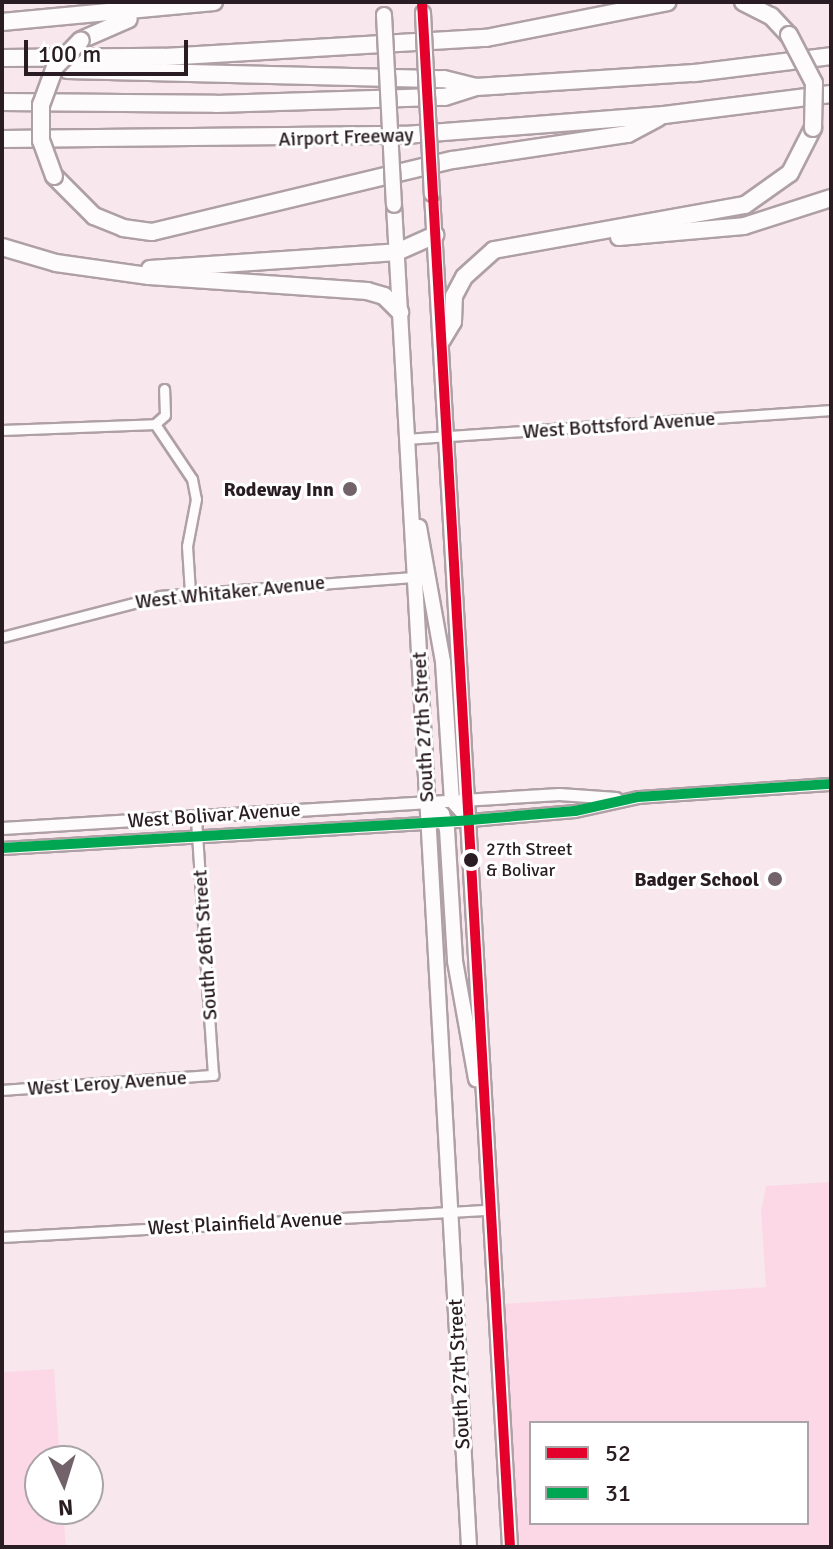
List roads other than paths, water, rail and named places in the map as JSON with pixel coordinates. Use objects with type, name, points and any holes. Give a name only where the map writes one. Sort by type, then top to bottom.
[{"type":"highway","points":[[2,22],[214,2]]},
{"type":"highway","points":[[2,58],[164,57],[486,38],[667,2]]},
{"type":"highway","points":[[570,237],[745,205],[790,173],[813,128],[814,83],[789,35],[771,16],[743,2]]},
{"type":"highway","points":[[173,8],[111,23],[81,40],[55,67],[41,105],[41,141],[54,176],[94,216],[123,228],[162,231],[466,157],[628,134],[664,115]]},
{"type":"highway","points":[[2,102],[445,97],[476,87],[695,73],[831,56]]},
{"type":"highway","points":[[2,68],[444,79],[476,87]]},
{"type":"highway","name":"Airport Freeway","points":[[2,139],[405,135],[664,115],[831,94]]},
{"type":"highway","points":[[442,340],[453,322],[459,286],[482,257],[504,245],[570,237],[744,226],[831,198]]},
{"type":"highway","points":[[88,269],[397,252],[435,235]]},
{"type":"highway","points":[[2,247],[88,269],[204,282],[367,291],[384,296],[400,312]]},
{"type":"main road","name":"South 27th Street","points":[[422,7],[510,1547]]},
{"type":"main road","name":"South 27th Street","points":[[383,8],[469,1547]]},
{"type":"main road","points":[[409,476],[442,650],[452,800],[470,820]]},
{"type":"main road","points":[[427,801],[445,821],[455,961],[486,1134]]},
{"type":"street","points":[[2,430],[155,424],[165,415],[164,389]]},
{"type":"street","name":"West Bottsford Avenue","points":[[406,439],[831,410]]},
{"type":"street","points":[[155,424],[192,479],[196,499],[187,546],[190,593]]},
{"type":"street","name":"West Whitaker Avenue","points":[[2,637],[120,604],[190,593],[415,577]]},
{"type":"street","points":[[627,799],[831,784]]},
{"type":"street","name":"West Bolivar Avenue","points":[[2,828],[559,794],[627,799]]},
{"type":"street","name":"West Bolivar Avenue","points":[[2,848],[470,820],[575,811],[627,799]]},
{"type":"street","points":[[342,806],[343,826]]},
{"type":"street","name":"South 26th Street","points":[[196,816],[213,1075]]},
{"type":"street","name":"West Leroy Avenue","points":[[2,1090],[213,1075]]},
{"type":"street","name":"West Plainfield Avenue","points":[[2,1237],[489,1210]]},
{"type":"place","name":"Rodeway Inn","points":[[350,489]]},
{"type":"place","name":"27th Street & Bolivar","points":[[471,860]]},
{"type":"place","name":"Badger School","points":[[775,879]]}]
